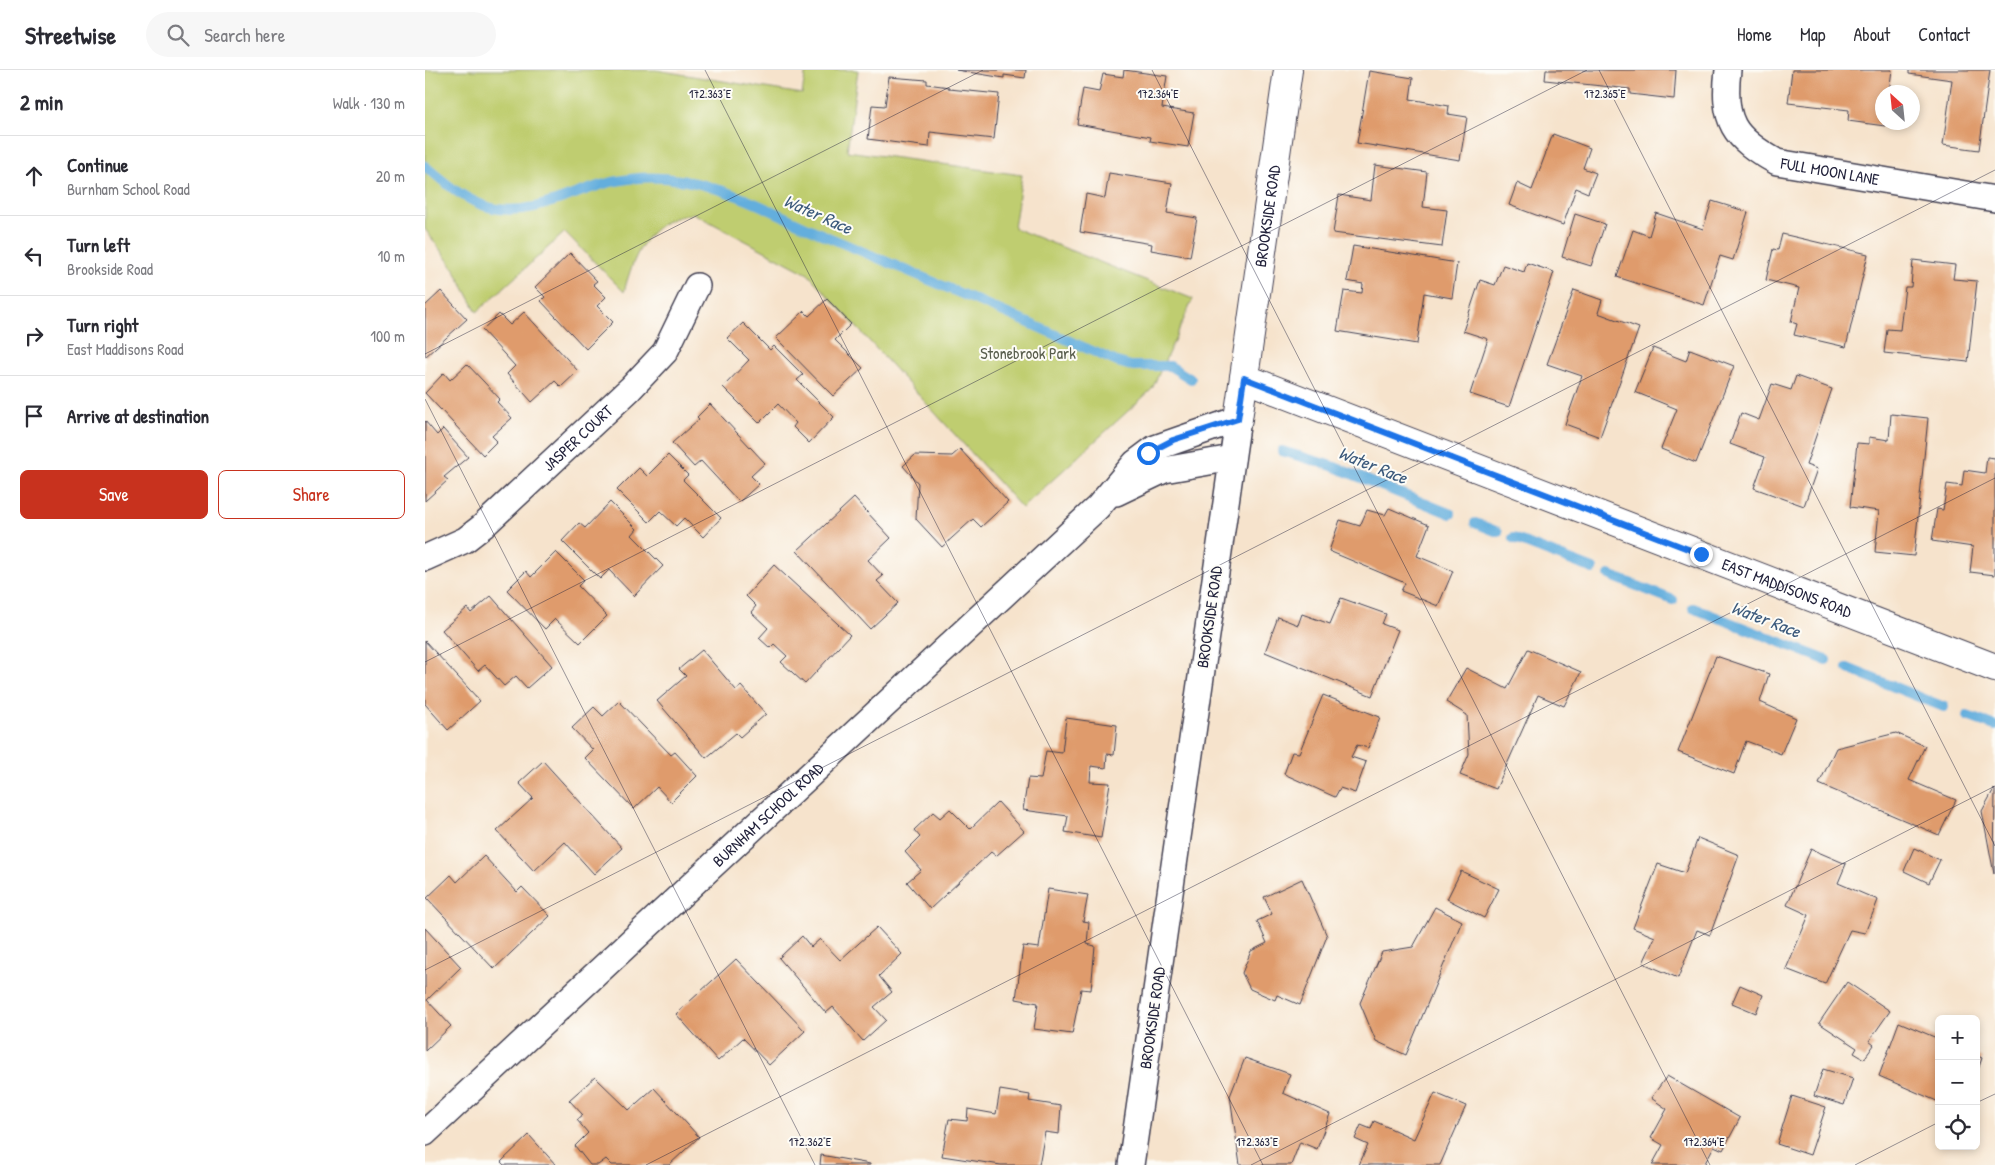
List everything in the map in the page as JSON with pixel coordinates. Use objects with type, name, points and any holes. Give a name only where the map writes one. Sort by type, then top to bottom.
[{"type":"street","name":"BROOKSIDE ROAD","points":[[1131,1165],[1288,70]]},
{"type":"street","name":"FULL MOON LANE","points":[[1728,70],[1726,101],[1731,123],[1750,148],[1777,162],[1995,199]]},
{"type":"street","name":"JASPER COURT","points":[[425,558],[465,540],[483,526],[630,389],[665,352],[697,286]]},
{"type":"street","name":"EAST MADDISONS ROAD","points":[[1244,378],[1995,668]]},
{"type":"street","name":"BURNHAM SCHOOL ROAD","points":[[425,1133],[1109,496],[1135,463],[1155,448],[1238,419]]},
{"type":"street","name":"BURNHAM SCHOOL ROAD","points":[[1109,496],[1158,472],[1232,458]]},
{"type":"green space","name":"Stonebrook Park","points":[[425,70],[656,70],[802,94],[806,70],[858,70],[847,151],[1022,175],[1014,228],[1193,299],[1152,389],[1022,508],[808,274],[693,213],[669,220],[650,235],[638,252],[624,292],[565,232],[477,312],[454,269],[425,229]]},
{"type":"building","points":[[956,70],[1026,70],[1025,78],[1004,75],[1004,78]]},
{"type":"building","points":[[1124,70],[1167,76],[1162,108],[1194,113],[1188,147],[1150,141],[1151,137],[1077,124],[1083,89],[1099,92],[1103,74],[1123,77]]},
{"type":"building","points":[[1546,70],[1676,70],[1674,99],[1630,94],[1630,89],[1545,80]]},
{"type":"building","points":[[1792,70],[1892,70],[1890,85],[1875,85],[1875,125],[1848,121],[1849,110],[1788,103]]},
{"type":"building","points":[[1909,70],[1990,70],[1979,150],[1943,145],[1952,80],[1909,74]]},
{"type":"building","points":[[1369,71],[1413,78],[1410,99],[1449,106],[1448,114],[1467,117],[1460,160],[1357,143]]},
{"type":"building","points":[[889,77],[927,80],[927,84],[949,87],[949,89],[999,94],[994,139],[930,132],[929,147],[868,139],[872,105],[885,106]]},
{"type":"building","points":[[1553,134],[1590,148],[1583,168],[1596,173],[1588,193],[1576,188],[1563,225],[1509,205],[1517,183],[1532,190]]},
{"type":"building","points":[[1375,165],[1427,172],[1423,207],[1447,210],[1442,247],[1333,233],[1339,195],[1371,200]]},
{"type":"building","points":[[1109,173],[1172,183],[1167,213],[1197,218],[1190,257],[1151,250],[1152,244],[1080,232],[1086,194],[1105,198]]},
{"type":"building","points":[[1712,201],[1748,212],[1733,260],[1720,256],[1704,305],[1617,277],[1633,230],[1649,236],[1656,213],[1703,229]]},
{"type":"building","points":[[1575,214],[1605,224],[1591,266],[1562,257]]},
{"type":"building","points":[[1782,234],[1868,254],[1846,347],[1794,335],[1797,324],[1791,322],[1799,288],[1766,280],[1773,249],[1778,250]]},
{"type":"building","points":[[1353,246],[1457,263],[1452,298],[1424,293],[1417,344],[1337,331],[1344,291],[1362,293],[1363,284],[1347,281]]},
{"type":"building","points":[[570,253],[597,281],[593,284],[606,297],[597,306],[613,322],[586,349],[541,301],[545,297],[535,287]]},
{"type":"building","points":[[1913,260],[1955,265],[1953,279],[1977,281],[1968,362],[1884,353],[1887,329],[1900,330],[1905,287],[1911,287]]},
{"type":"building","points":[[1527,263],[1554,272],[1509,407],[1470,394],[1488,339],[1463,331],[1480,280],[1495,285],[1503,265],[1524,272]]},
{"type":"building","points":[[1574,290],[1602,300],[1598,313],[1639,328],[1600,437],[1565,424],[1582,376],[1547,364]]},
{"type":"building","points":[[441,291],[467,319],[425,357],[425,306]]},
{"type":"building","points":[[827,299],[851,324],[835,340],[863,368],[833,396],[776,338],[804,311],[809,316]]},
{"type":"building","points":[[524,312],[578,371],[561,387],[555,381],[532,402],[507,374],[515,366],[482,330],[499,314],[510,325]]},
{"type":"building","points":[[743,323],[770,350],[774,346],[803,375],[797,380],[834,417],[809,443],[793,427],[796,423],[778,404],[759,423],[723,387],[749,360],[727,338]]},
{"type":"building","points":[[1653,348],[1686,361],[1690,349],[1734,366],[1696,463],[1661,449],[1677,409],[1635,392]]},
{"type":"building","points":[[467,364],[500,399],[497,402],[512,418],[492,436],[497,441],[483,455],[425,393],[444,373],[450,380]]},
{"type":"building","points":[[1796,376],[1832,389],[1806,465],[1817,469],[1804,506],[1754,488],[1765,457],[1730,444],[1741,413],[1759,420],[1772,384],[1791,390]]},
{"type":"building","points":[[710,404],[765,463],[751,476],[759,484],[739,502],[701,461],[694,467],[672,443],[699,419],[697,417]]},
{"type":"building","points":[[1891,414],[1928,418],[1914,556],[1875,552],[1879,511],[1850,507],[1857,443],[1869,444],[1869,437],[1889,440]]},
{"type":"building","points":[[425,421],[437,435],[443,429],[468,457],[444,477],[448,480],[425,501]]},
{"type":"building","points":[[960,449],[1008,502],[981,527],[973,519],[942,547],[916,519],[918,483],[903,466],[915,455],[952,456]]},
{"type":"building","points":[[668,455],[688,475],[683,480],[721,518],[703,537],[684,518],[676,526],[660,511],[649,522],[617,490],[639,468],[647,476]]},
{"type":"building","points":[[1987,457],[1995,458],[1995,575],[1970,572],[1973,547],[1932,541],[1937,509],[1943,510],[1947,484],[1962,486],[1964,470],[1985,473]]},
{"type":"building","points":[[854,498],[891,538],[868,560],[883,576],[877,581],[898,603],[870,629],[797,551]]},
{"type":"building","points":[[610,502],[637,529],[632,535],[663,566],[634,596],[609,570],[600,579],[562,541],[579,523],[585,528]]},
{"type":"building","points":[[1389,508],[1429,525],[1417,556],[1453,571],[1438,606],[1401,591],[1405,583],[1329,551],[1340,520],[1360,526],[1367,510],[1385,515]]},
{"type":"building","points":[[556,552],[584,580],[578,586],[607,616],[580,643],[555,619],[545,629],[507,590],[526,571],[531,577]]},
{"type":"building","points":[[774,565],[850,635],[805,684],[781,662],[787,656],[774,644],[770,648],[759,638],[768,628],[751,612],[756,606],[746,596]]},
{"type":"building","points":[[491,596],[552,666],[527,688],[516,676],[504,686],[485,665],[478,671],[442,630],[467,608],[471,613]]},
{"type":"building","points":[[1341,598],[1386,614],[1382,624],[1398,630],[1372,696],[1265,652],[1278,617],[1298,625],[1302,614],[1330,624]]},
{"type":"building","points":[[425,641],[480,701],[448,730],[425,704]]},
{"type":"building","points":[[1528,649],[1581,672],[1564,706],[1538,695],[1496,789],[1460,775],[1469,754],[1467,715],[1446,702],[1466,668],[1507,689]]},
{"type":"building","points":[[702,650],[736,690],[741,686],[766,714],[740,737],[736,733],[706,758],[657,701],[686,676],[679,669]]},
{"type":"building","points":[[1716,656],[1769,674],[1760,702],[1796,718],[1781,754],[1746,741],[1734,774],[1678,752]]},
{"type":"building","points":[[1323,695],[1380,717],[1368,748],[1357,745],[1351,757],[1366,762],[1355,793],[1340,788],[1335,797],[1284,774],[1292,752],[1299,753]]},
{"type":"building","points":[[619,701],[671,755],[675,752],[697,776],[671,802],[657,787],[634,809],[585,758],[593,750],[572,728],[594,707],[603,716]]},
{"type":"building","points":[[1066,718],[1117,725],[1114,755],[1107,754],[1106,768],[1091,766],[1090,782],[1110,783],[1101,838],[1065,832],[1068,816],[1023,810],[1028,778],[1041,779],[1046,751],[1062,753]]},
{"type":"building","points":[[1896,733],[1925,746],[1909,780],[1956,800],[1939,835],[1819,784],[1836,748]]},
{"type":"building","points":[[543,761],[622,848],[594,874],[565,842],[534,871],[497,831],[533,798],[519,783]]},
{"type":"building","points":[[1995,790],[1994,874],[1982,811]]},
{"type":"building","points":[[998,802],[1024,831],[996,856],[991,852],[930,909],[907,882],[921,870],[905,852],[920,837],[914,830],[933,812],[940,818],[950,809],[970,829]]},
{"type":"building","points":[[1698,838],[1739,855],[1710,935],[1697,930],[1678,978],[1643,963],[1655,937],[1633,928],[1658,864],[1685,873]]},
{"type":"building","points":[[1914,848],[1940,860],[1929,883],[1904,871]]},
{"type":"building","points":[[1811,849],[1846,864],[1838,883],[1878,900],[1865,933],[1850,930],[1825,984],[1786,969],[1809,915],[1787,905]]},
{"type":"building","points":[[484,856],[517,892],[522,887],[550,916],[494,969],[427,898],[451,875],[457,882]]},
{"type":"building","points":[[1461,871],[1499,889],[1484,918],[1447,899]]},
{"type":"building","points":[[1302,879],[1327,936],[1300,1005],[1277,995],[1275,1000],[1250,989],[1242,973],[1251,951],[1267,943],[1257,921],[1272,914],[1264,897]]},
{"type":"building","points":[[1048,889],[1088,895],[1083,921],[1089,922],[1087,944],[1095,946],[1091,990],[1081,989],[1072,1034],[1034,1029],[1038,1003],[1016,999],[1023,946],[1039,948]]},
{"type":"building","points":[[1435,907],[1462,921],[1406,1055],[1376,1041],[1360,1003],[1382,952],[1413,947]]},
{"type":"building","points":[[877,927],[902,954],[879,976],[892,992],[874,1007],[886,1020],[863,1041],[833,1007],[826,1013],[779,958],[802,936],[811,947],[820,939],[840,960]]},
{"type":"building","points":[[425,928],[461,967],[427,1000],[451,1026],[425,1051]]},
{"type":"building","points":[[736,959],[805,1031],[769,1065],[743,1038],[718,1061],[676,1014]]},
{"type":"building","points":[[1847,982],[1890,1011],[1869,1041],[1874,1045],[1864,1059],[1854,1053],[1857,1048],[1819,1023]]},
{"type":"building","points":[[1740,985],[1763,995],[1756,1013],[1732,1003]]},
{"type":"building","points":[[1899,1022],[1935,1037],[1935,1100],[1879,1076]]},
{"type":"building","points":[[1245,1058],[1290,1074],[1283,1093],[1330,1114],[1317,1149],[1300,1142],[1291,1165],[1240,1165],[1230,1096]]},
{"type":"building","points":[[1823,1069],[1853,1078],[1844,1105],[1814,1096]]},
{"type":"building","points":[[1667,1076],[1740,1118],[1723,1150],[1714,1146],[1704,1165],[1652,1165],[1663,1145],[1651,1138],[1667,1109],[1651,1098]]},
{"type":"building","points":[[595,1077],[629,1110],[654,1088],[699,1137],[669,1165],[612,1165],[606,1159],[598,1165],[590,1165],[575,1146],[588,1133],[577,1120],[583,1115],[569,1100]]},
{"type":"building","points":[[1000,1090],[1030,1095],[1029,1101],[1061,1106],[1059,1134],[1045,1132],[1039,1165],[1001,1165],[942,1156],[949,1119],[967,1121],[968,1109],[996,1114]]},
{"type":"building","points":[[1435,1093],[1466,1106],[1440,1165],[1359,1165],[1368,1145],[1355,1139],[1361,1125],[1371,1129],[1374,1121],[1414,1139]]},
{"type":"building","points":[[1792,1096],[1826,1107],[1810,1155],[1777,1144]]},
{"type":"building","points":[[529,1135],[556,1165],[504,1165],[501,1162]]},
{"type":"building","points":[[821,1155],[870,1164],[870,1165],[820,1165]]},
{"type":"waterway","name":"Water Race","points":[[425,166],[456,191],[473,201],[492,208],[508,210],[538,206],[597,186],[629,179],[663,178],[718,189],[1117,362],[1131,366],[1170,366],[1191,379]]},
{"type":"waterway","name":"Water Race","points":[[1282,451],[1332,466],[1451,514]]},
{"type":"waterway","name":"Water Race","points":[[1475,523],[1498,532]]},
{"type":"waterway","name":"Water Race","points":[[1513,538],[1593,569]]},
{"type":"waterway","name":"Water Race","points":[[1609,575],[1673,600]]},
{"type":"waterway","name":"Water Race","points":[[1693,608],[1826,660]]},
{"type":"waterway","name":"Water Race","points":[[1847,668],[1944,707]]},
{"type":"waterway","name":"Water Race","points":[[1967,716],[1995,726]]},
{"type":"route","points":[[1148,453],[1162,444],[1238,419],[1244,378],[1701,554]]}]
